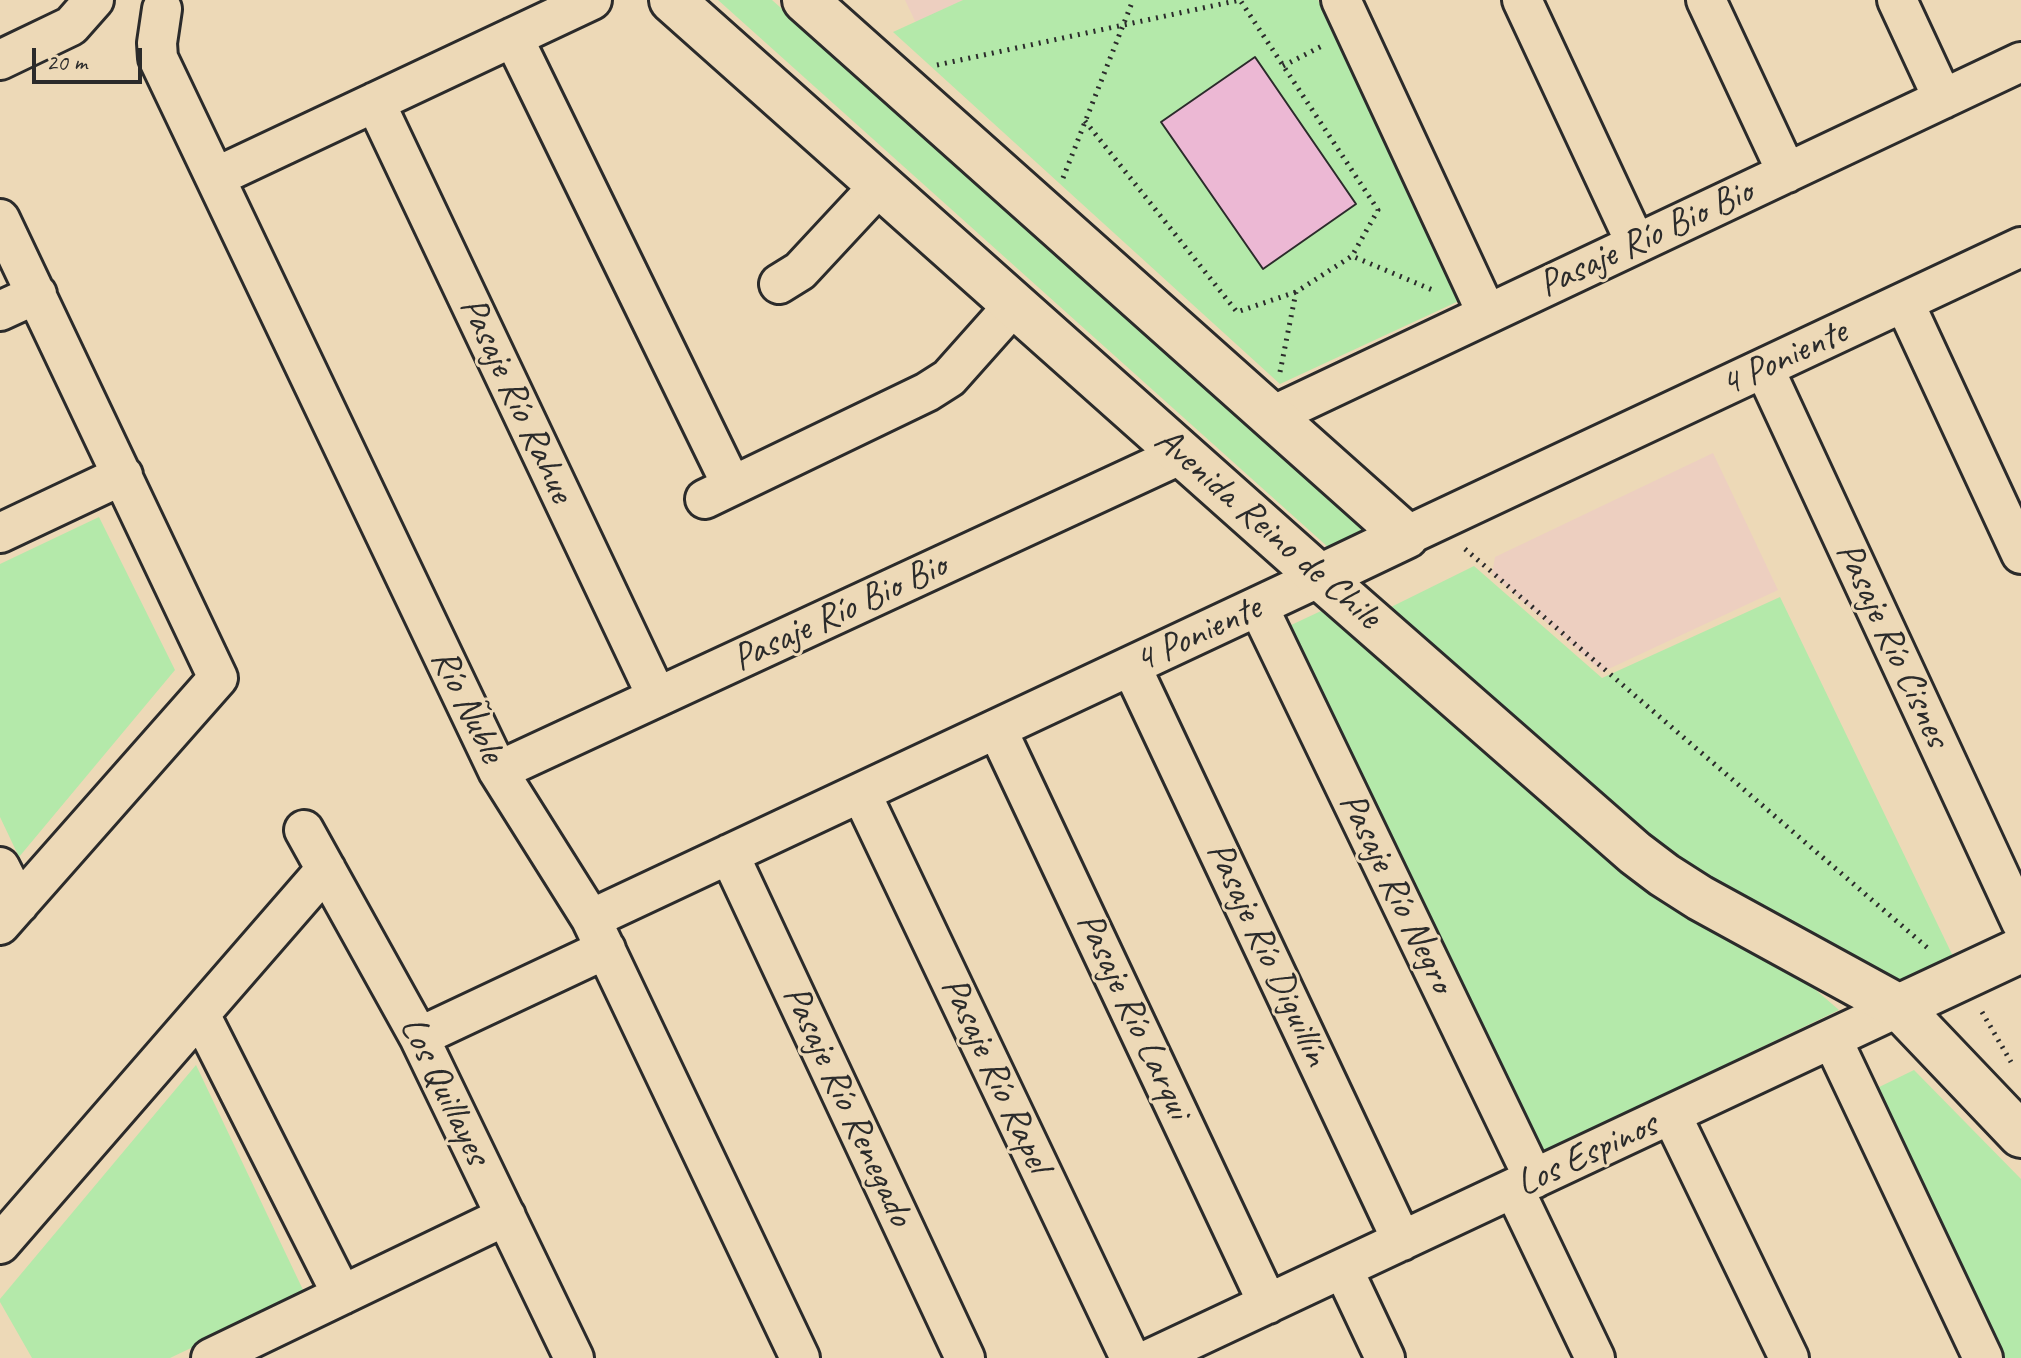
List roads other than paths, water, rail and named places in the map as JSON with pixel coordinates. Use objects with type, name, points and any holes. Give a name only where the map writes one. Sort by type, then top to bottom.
[{"type":"street","points":[[0,60],[71,26],[94,0]]},
{"type":"street","points":[[216,177],[592,0]]},
{"type":"street","name":"Avenida Reino de Chile","points":[[672,0],[1635,853],[1700,898],[1899,1007],[2021,1135]]},
{"type":"street","points":[[805,0],[1272,416],[1421,530]]},
{"type":"street","points":[[1341,0],[1487,314]]},
{"type":"street","points":[[1522,0],[1636,244]]},
{"type":"street","points":[[1706,0],[1787,173]]},
{"type":"street","points":[[1897,0],[1943,99]]},
{"type":"street","name":"Río Ñuble","points":[[164,13],[158,58],[498,771],[598,934],[800,1358]]},
{"type":"street","points":[[513,37],[719,493],[927,392],[949,378],[1014,305]]},
{"type":"street","name":"Pasaje Río Bio Bio","points":[[1272,416],[2021,62]]},
{"type":"street","name":"Pasaje Río Rahue","points":[[375,102],[657,697]]},
{"type":"street","points":[[779,284],[800,271],[880,185]]},
{"type":"street","points":[[0,219],[218,678],[9,915]]},
{"type":"street","name":"4 Poniente","points":[[419,1037],[729,854],[2021,247]]},
{"type":"street","points":[[0,311],[37,294]]},
{"type":"street","points":[[1904,302],[2021,554]]},
{"type":"street","name":"Pasaje Río Cisnes","points":[[1764,368],[2021,922]]},
{"type":"street","name":"Pasaje Río Bio Bio","points":[[498,771],[1182,454]]},
{"type":"street","points":[[0,533],[123,475]]},
{"type":"street","name":"Pasaje Río Negro","points":[[1258,606],[1524,1184],[1595,1358]]},
{"type":"street","name":"Pasaje Río Diguillín","points":[[1131,666],[1402,1241]]},
{"type":"street","name":"Pasaje Río Larqui","points":[[997,729],[1268,1304]]},
{"type":"street","name":"Pasaje Río Rapel","points":[[861,793],[1130,1358]]},
{"type":"street","name":"Los Quillayes","points":[[304,830],[419,1037],[574,1358]]},
{"type":"street","name":"Pasaje Río Renegado","points":[[729,854],[965,1358]]},
{"type":"street","points":[[0,867],[9,915]]},
{"type":"street","points":[[0,1244],[326,869]]},
{"type":"street","name":"Los Espinos","points":[[1176,1353],[1268,1304],[2021,950]]},
{"type":"street","points":[[200,1014],[342,1295]]},
{"type":"street","points":[[1832,1039],[1983,1358]]},
{"type":"street","points":[[1671,1114],[1789,1358]]},
{"type":"street","points":[[211,1358],[506,1216]]},
{"type":"street","points":[[1343,1269],[1385,1358]]}]
